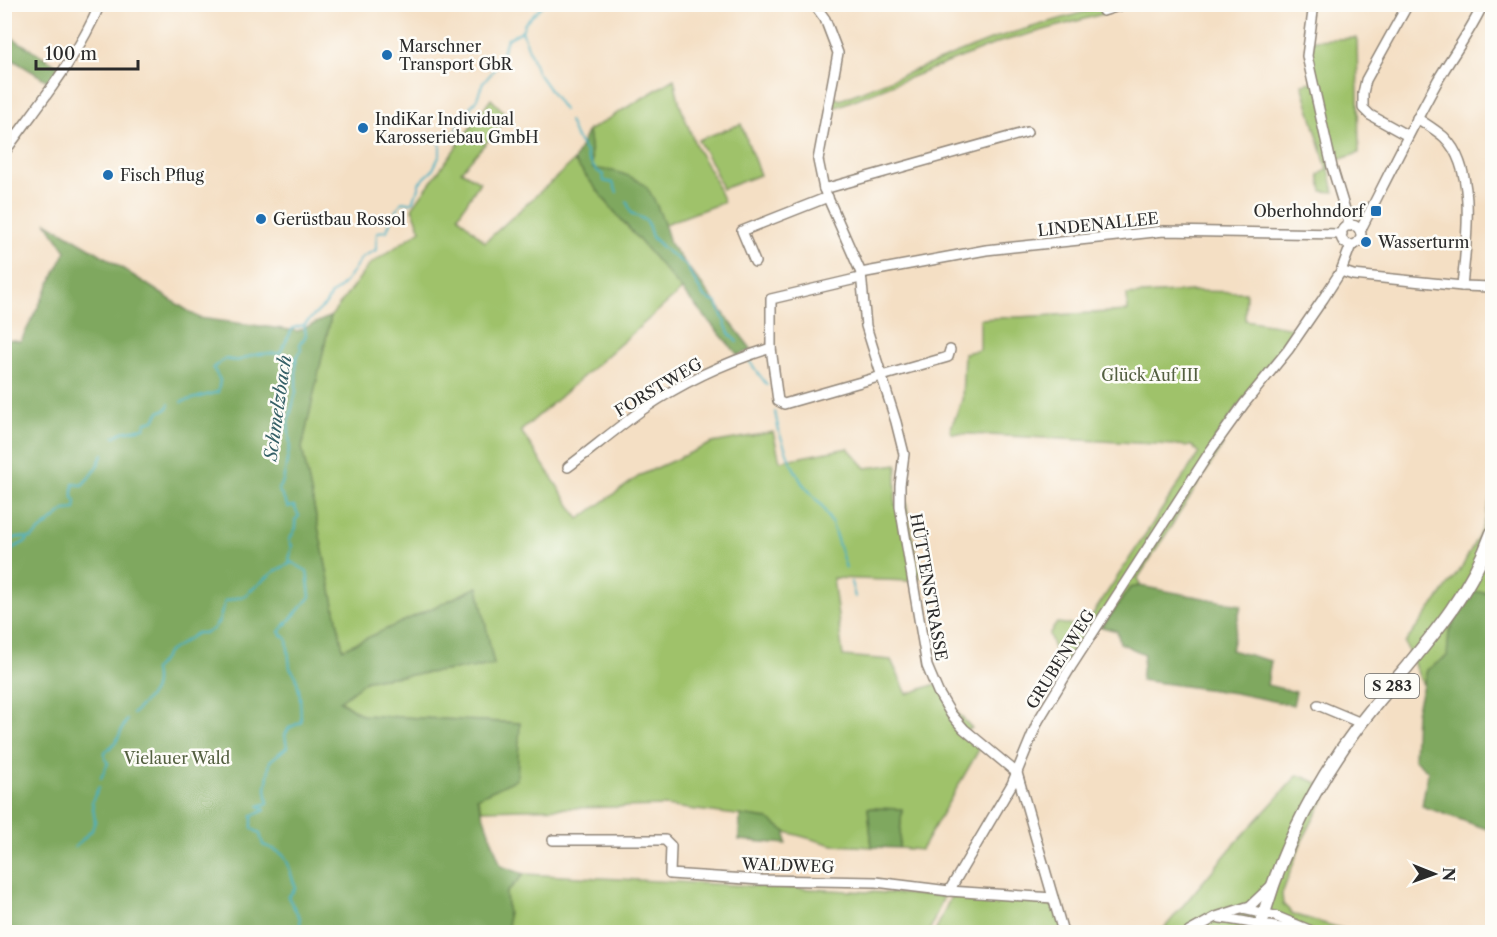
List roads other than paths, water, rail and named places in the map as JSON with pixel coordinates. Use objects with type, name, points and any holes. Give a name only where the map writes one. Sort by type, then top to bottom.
[{"type":"main road","name":"S 283","points":[[1262,923],[1285,851],[1324,776],[1361,723],[1423,649],[1465,589],[1492,532]]},
{"type":"street","points":[[4,153],[65,70],[100,4]]},
{"type":"street","name":"HÜTTENSTRASSE","points":[[814,4],[825,20],[838,53],[818,160],[826,193],[860,276],[866,326],[904,454],[900,506],[927,666],[951,714],[964,729],[1017,773]]},
{"type":"street","points":[[1103,11],[1125,4]]},
{"type":"street","points":[[1314,4],[1307,56],[1332,166],[1350,226]]},
{"type":"street","points":[[1407,4],[1366,80],[1363,108],[1370,115],[1408,136]]},
{"type":"street","points":[[1360,231],[1356,226],[1344,228],[1343,240],[1351,245],[1359,241],[1360,231],[1417,118],[1483,4]]},
{"type":"street","points":[[1417,118],[1444,137],[1458,155],[1466,189],[1467,235],[1462,286]]},
{"type":"street","points":[[755,262],[742,231],[826,193],[1027,132]]},
{"type":"street","name":"LINDENALLEE","points":[[771,348],[771,299],[860,276],[986,250],[1164,231],[1342,234]]},
{"type":"street","name":"GRUBENWEG","points":[[949,891],[1017,773],[1038,721],[1072,665],[1211,450],[1244,404],[1288,350],[1341,272],[1351,245]]},
{"type":"street","points":[[1341,272],[1462,286],[1492,287]]},
{"type":"street","points":[[771,348],[778,401],[784,404],[948,357],[950,350]]},
{"type":"street","name":"FORSTWEG","points":[[568,467],[643,409],[685,384],[738,358],[771,348]]},
{"type":"street","points":[[1318,705],[1361,723]]},
{"type":"street","points":[[1017,773],[1063,933]]},
{"type":"street","name":"WALDWEG","points":[[553,840],[665,840],[671,846],[670,874],[761,880],[876,882],[949,891],[1053,898]]},
{"type":"street","points":[[1189,933],[1216,917],[1243,909],[1256,902],[1273,884]]},
{"type":"street","points":[[1243,909],[1262,923],[1279,931],[1310,931]]},
{"type":"street","points":[[1216,917],[1310,931]]},
{"type":"waterway","name":"Schmelzbach","points":[[301,932],[300,918],[288,897],[296,888],[287,861],[280,853],[263,845],[260,834],[252,828],[252,816],[265,810],[259,806],[268,803],[266,789],[270,761],[287,747],[285,735],[289,728],[301,722],[300,696],[296,676],[290,668],[287,639],[279,632],[310,597],[307,571],[289,561],[292,546],[289,540],[296,528],[295,520],[299,516],[294,506],[288,507],[278,489],[283,481],[290,445],[288,423],[296,392],[296,358],[301,350],[300,343],[306,335],[304,325],[326,304],[331,294],[346,281],[362,257],[376,250],[377,232],[387,231],[402,202],[413,201],[419,189],[419,183],[432,171],[440,155],[440,134],[452,134],[457,129],[458,122],[465,121],[483,82],[498,62],[507,39],[522,31],[525,23],[544,4]]},
{"type":"waterway","points":[[522,31],[537,72],[564,110]]},
{"type":"waterway","points":[[569,121],[588,159],[603,175],[604,181],[613,183],[617,192]]},
{"type":"waterway","points":[[627,202],[631,213],[647,221],[652,237],[686,265],[704,297],[717,303],[729,333],[737,342]]},
{"type":"waterway","points":[[181,402],[218,392],[220,380],[213,368],[225,359],[241,360],[254,355],[280,353],[293,328],[303,325]]},
{"type":"waterway","points":[[749,361],[767,385]]},
{"type":"waterway","points":[[114,437],[122,432],[144,428],[146,422],[154,420],[159,412],[167,409],[169,404]]},
{"type":"waterway","points":[[775,412],[779,432],[791,463],[802,483],[822,506],[832,524],[846,568]]},
{"type":"waterway","points":[[4,542],[18,537],[31,538],[65,510],[75,509],[73,484],[82,485],[94,472],[103,454]]},
{"type":"waterway","points":[[4,569],[13,548],[27,541],[27,538]]},
{"type":"waterway","points":[[133,714],[151,695],[155,685],[154,670],[167,653],[197,633],[206,633],[213,629],[219,621],[225,601],[244,596],[275,571],[291,563]]},
{"type":"waterway","points":[[851,582],[855,597]]},
{"type":"waterway","points":[[101,778],[108,763],[105,753],[117,740],[127,719]]},
{"type":"waterway","points":[[75,847],[92,830],[95,821],[92,801],[99,787]]},
{"type":"place","name":"Marschner Transport GbR","points":[[387,55]]},
{"type":"place","name":"IndiKar Individual Karosseriebau GmbH","points":[[363,128]]},
{"type":"place","name":"Fisch Pflug","points":[[108,175]]},
{"type":"place","name":"Oberhohndorf","points":[[1376,211]]},
{"type":"place","name":"Gerüstbau Rossol","points":[[261,219]]},
{"type":"place","name":"Wasserturm","points":[[1366,242]]},
{"type":"park label","name":"Glück Auf III","points":[[1150,375]]},
{"type":"park label","name":"Vielauer Wald","points":[[177,758]]}]
